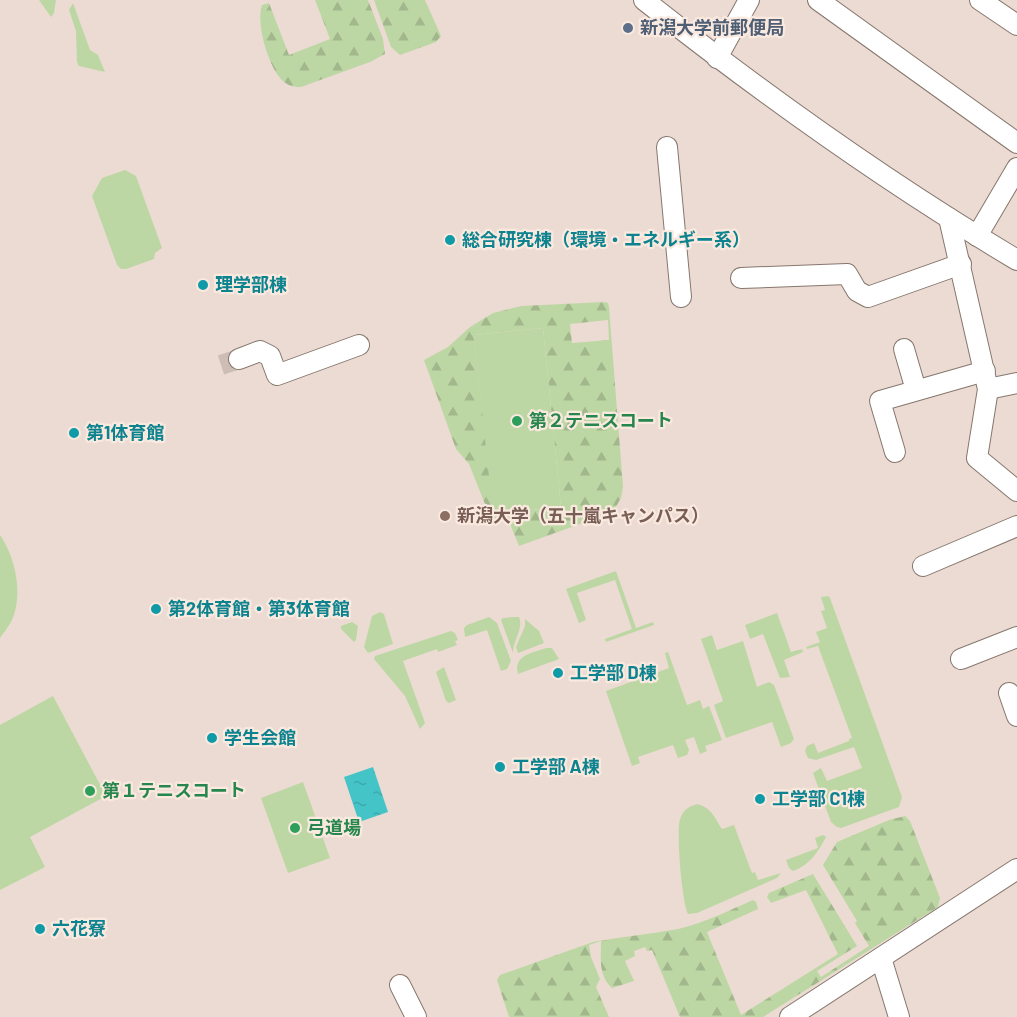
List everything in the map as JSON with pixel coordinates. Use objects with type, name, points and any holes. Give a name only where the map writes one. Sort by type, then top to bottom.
[{"type":"street","points":[[644,0],[717,58],[832,141],[1017,260]]},
{"type":"street","points":[[717,58],[749,0]]},
{"type":"street","points":[[818,0],[1017,143]]},
{"type":"street","points":[[980,0],[1017,25]]},
{"type":"street","points":[[668,147],[681,297]]},
{"type":"street","points":[[977,236],[1017,168]]},
{"type":"street","points":[[949,218],[986,380],[977,458],[1017,490]]},
{"type":"street","points":[[741,278],[847,274],[856,291],[868,297],[961,264]]},
{"type":"street","points":[[239,359],[260,351],[270,356],[277,375],[359,345]]},
{"type":"street","points":[[904,349],[916,390]]},
{"type":"street","points":[[895,452],[880,401],[916,390],[986,380],[1017,383]]},
{"type":"street","points":[[923,566],[1017,526]]},
{"type":"street","points":[[961,659],[1017,637]]},
{"type":"street","points":[[1009,693],[1017,716]]},
{"type":"street","points":[[790,1017],[1017,869]]},
{"type":"street","points":[[881,958],[899,1017]]},
{"type":"street","points":[[400,985],[416,1017]]},
{"type":"green space","points":[[39,0],[56,0],[54,13],[51,17]]},
{"type":"green space","points":[[315,0],[368,0],[383,39],[385,54],[370,62],[301,87],[292,86],[281,79],[270,60],[262,36],[260,13],[262,5],[269,3],[289,55],[330,39]]},
{"type":"green space","points":[[374,0],[425,0],[441,36],[436,42],[400,55],[391,47]]},
{"type":"green space","points":[[73,3],[90,50],[98,55],[105,72],[79,66],[77,62],[76,31],[69,10]]},
{"type":"green space","points":[[125,170],[136,176],[162,248],[155,253],[154,259],[121,269],[117,265],[92,196],[102,178]]},
{"type":"green space","points":[[608,303],[623,487],[621,498],[613,512],[519,546],[508,519],[493,524],[469,464],[456,449],[424,360],[448,347],[470,327],[493,313],[521,306]],"holes":[[[608,320],[609,340],[572,343],[570,324]],[[543,328],[561,507],[493,514],[474,335]]]},
{"type":"green space","name":"第２テニスコート","points":[[543,328],[561,507],[492,514],[474,335]]},
{"type":"green space","points":[[0,535],[13,564],[17,597],[13,618],[0,638]]},
{"type":"green space","points":[[616,571],[636,628],[653,622],[654,625],[606,642],[605,639],[632,629],[615,580],[577,593],[586,620],[579,623],[566,589]]},
{"type":"green space","points":[[828,596],[902,797],[899,807],[841,828],[831,822],[813,773],[821,768],[827,781],[862,768],[854,747],[816,760],[808,758],[805,751],[807,746],[814,743],[818,753],[852,738],[818,646],[807,649],[806,647],[820,642],[816,632],[827,628],[821,611],[825,610],[821,597]]},
{"type":"green space","points":[[380,612],[384,614],[393,644],[368,653],[364,647],[372,616]]},
{"type":"green space","points":[[777,613],[791,652],[802,649],[803,652],[784,660],[790,677],[780,678],[763,634],[750,639],[745,625]]},
{"type":"green space","points":[[489,617],[497,623],[511,661],[507,669],[501,671],[487,630],[465,637],[464,628],[467,625]]},
{"type":"green space","points":[[519,617],[520,625],[513,653],[501,620]]},
{"type":"green space","points":[[525,619],[539,631],[544,643],[518,653],[516,647],[525,626]]},
{"type":"green space","points":[[352,622],[358,626],[354,642],[341,629],[341,626]]},
{"type":"green space","points":[[451,631],[455,633],[458,640],[455,641],[457,645],[438,652],[437,649],[403,661],[425,723],[420,729],[405,696],[374,659],[375,656]]},
{"type":"green space","points":[[712,635],[717,650],[743,641],[757,687],[769,682],[774,685],[794,739],[791,743],[781,747],[772,722],[726,738],[714,705],[723,701],[701,639]]},
{"type":"green space","points":[[552,648],[559,659],[518,674],[518,663],[521,659],[530,653]]},
{"type":"green space","points":[[668,652],[687,705],[700,700],[703,709],[709,706],[722,740],[705,746],[707,751],[700,754],[694,737],[685,740],[689,750],[687,755],[678,758],[673,745],[638,757],[640,763],[632,766],[606,691],[669,668],[665,653]]},
{"type":"green space","points":[[444,667],[456,700],[449,703],[446,701],[436,672]]},
{"type":"green space","name":"第１テニスコート","points":[[53,696],[106,796],[30,837],[45,867],[0,890],[0,725]]},
{"type":"green space","name":"弓道場","points":[[303,782],[330,858],[288,873],[261,798]]},
{"type":"green space","points":[[697,804],[709,810],[722,829],[734,825],[752,873],[755,872],[758,880],[781,873],[777,878],[697,913],[688,914],[682,883],[679,826],[684,811]]},
{"type":"green space","points":[[905,816],[910,821],[940,898],[938,907],[763,1017],[680,1017],[652,950],[647,951],[645,947],[634,951],[635,956],[625,961],[634,981],[612,988],[602,972],[601,941],[589,945],[600,979],[596,987],[609,1017],[509,1017],[497,980],[500,975],[593,942],[688,926],[753,900],[758,909],[707,932],[741,1015],[838,954],[806,890],[771,903],[767,897],[769,893],[813,874],[857,946],[817,971],[821,977],[869,946],[855,923],[857,921],[823,865],[837,842],[889,820]]},
{"type":"green space","points":[[823,835],[826,837],[809,862],[793,871],[789,868],[786,860],[818,848],[815,838]]},
{"type":"water","points":[[373,767],[388,812],[359,822],[344,777]]},
{"type":"tunnel","points":[[221,365],[239,359]]},
{"type":"place","name":"新潟大学前郵便局","points":[[628,28]]},
{"type":"place","name":"総合研究棟（環境・エネルギー系）","points":[[450,240]]},
{"type":"place","name":"理学部棟","points":[[203,285]]},
{"type":"place","name":"第２テニスコート","points":[[517,421]]},
{"type":"place","name":"第1体育館","points":[[74,433]]},
{"type":"place","name":"新潟大学（五十嵐キャンパス）","points":[[445,516]]},
{"type":"place","name":"第2体育館・第3体育館","points":[[156,609]]},
{"type":"place","name":"工学部 D棟","points":[[558,673]]},
{"type":"place","name":"学生会館","points":[[212,738]]},
{"type":"place","name":"工学部 A棟","points":[[500,767]]},
{"type":"place","name":"第１テニスコート","points":[[90,791]]},
{"type":"place","name":"工学部 C1棟","points":[[760,799]]},
{"type":"place","name":"弓道場","points":[[295,828]]},
{"type":"place","name":"六花寮","points":[[40,929]]}]
